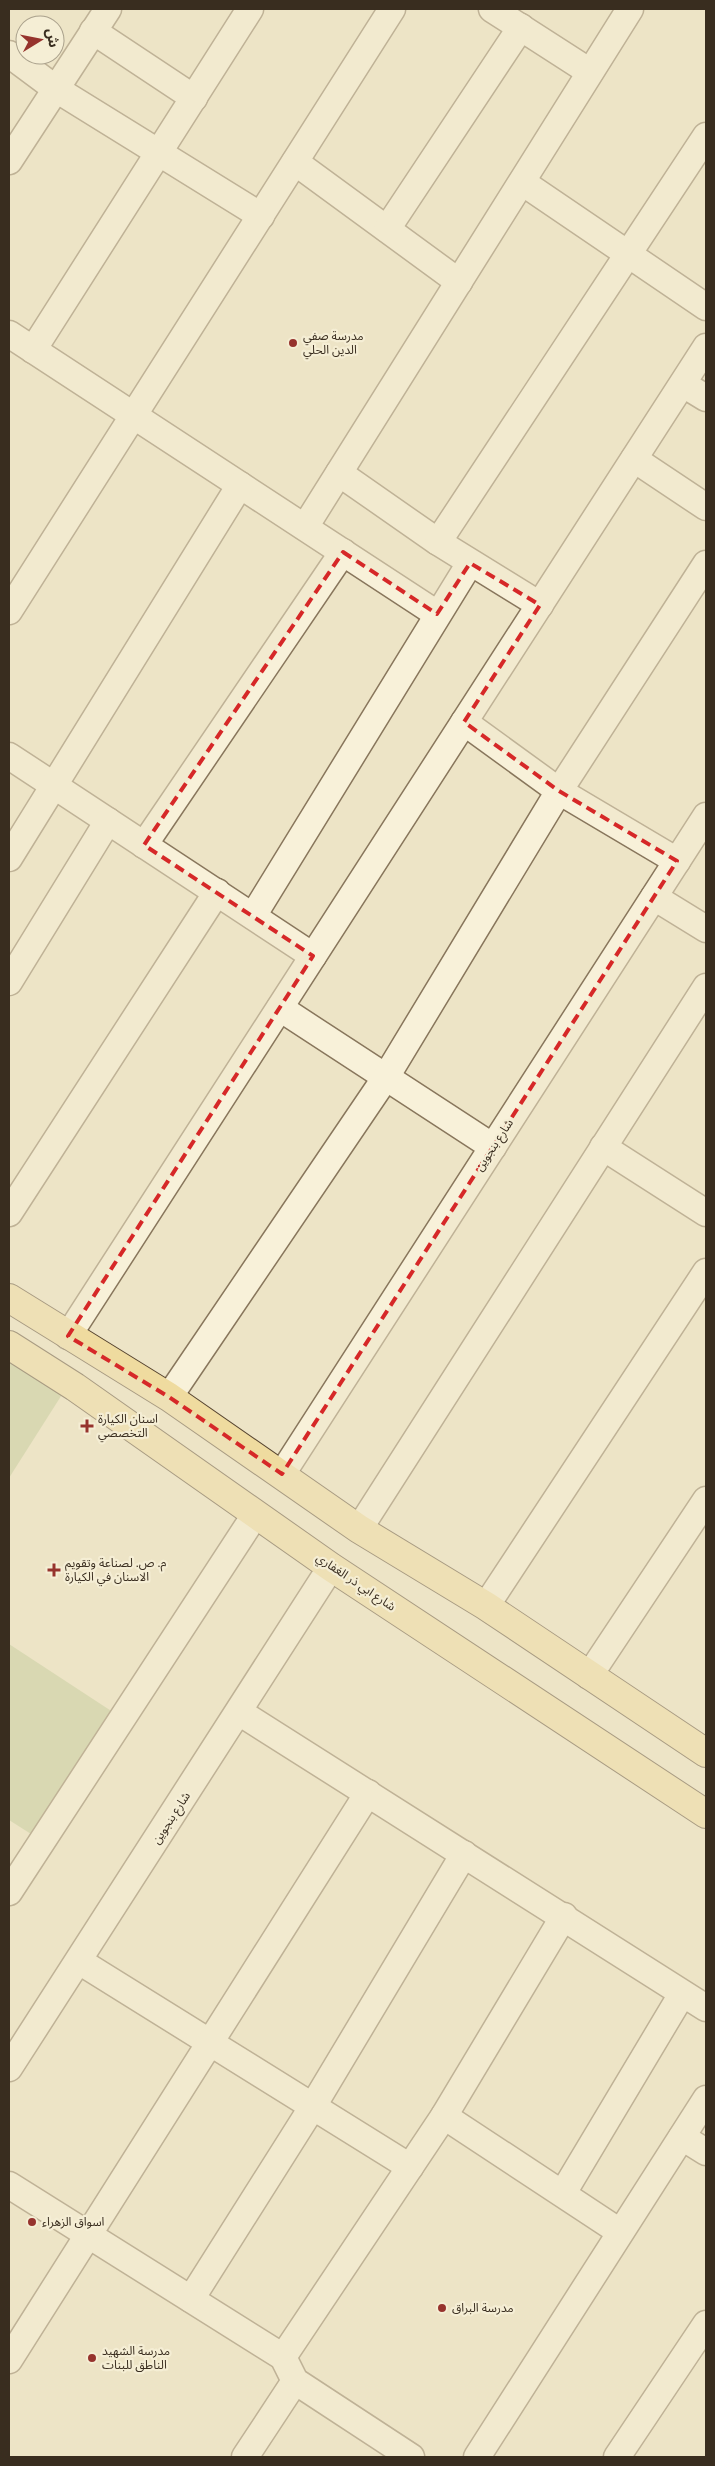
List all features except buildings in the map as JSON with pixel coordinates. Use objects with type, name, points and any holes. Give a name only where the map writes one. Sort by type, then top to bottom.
[{"type":"main road","points":[[9,1298],[169,1397],[359,1528],[486,1606],[589,1676],[703,1745]]},
{"type":"main road","name":"شارع ابي ذر الغفاري","points":[[9,1345],[75,1388],[331,1567],[706,1814]]},
{"type":"street","points":[[9,162],[108,9]]},
{"type":"street","points":[[33,350],[250,9]]},
{"type":"street","points":[[9,611],[392,9]]},
{"type":"street","points":[[492,9],[590,72]]},
{"type":"street","points":[[305,527],[630,9]]},
{"type":"street","points":[[387,229],[521,27]]},
{"type":"street","points":[[94,31],[194,98]]},
{"type":"street","points":[[9,54],[56,89],[261,216]]},
{"type":"street","points":[[438,542],[706,136]]},
{"type":"street","points":[[296,162],[459,282]]},
{"type":"street","points":[[522,182],[706,307]]},
{"type":"street","points":[[9,334],[437,614]]},
{"type":"street","points":[[68,1336],[706,347]]},
{"type":"street","points":[[682,384],[706,398]]},
{"type":"street","points":[[634,459],[706,507]]},
{"type":"street","points":[[339,473],[438,542],[540,605]]},
{"type":"street","points":[[9,858],[240,485]]},
{"type":"street","points":[[144,845],[342,552]]},
{"type":"street","points":[[253,916],[470,563]]},
{"type":"street","points":[[169,1397],[386,1077],[559,791],[706,564]]},
{"type":"street","points":[[464,722],[559,791],[677,861]]},
{"type":"street","points":[[9,756],[313,956]]},
{"type":"street","name":"شارع بنجوين","points":[[282,1474],[706,816]]},
{"type":"street","points":[[9,982],[108,821]]},
{"type":"street","points":[[9,1213],[217,892]]},
{"type":"street","points":[[654,897],[706,929]]},
{"type":"street","points":[[359,1528],[706,987]]},
{"type":"street","points":[[280,1008],[493,1147]]},
{"type":"street","points":[[603,1147],[706,1213]]},
{"type":"street","points":[[486,1606],[706,1272]]},
{"type":"street","points":[[589,1676],[706,1500]]},
{"type":"street","points":[[9,1892],[255,1515]]},
{"type":"street","name":"شارع بنجوين","points":[[9,2068],[331,1567]]},
{"type":"street","points":[[239,1712],[564,1916],[706,2008]]},
{"type":"street","points":[[9,2360],[368,1793]]},
{"type":"street","points":[[191,2299],[313,2106],[464,1854]]},
{"type":"street","points":[[283,2357],[444,2116],[564,1916]]},
{"type":"street","points":[[79,1961],[410,2167]]},
{"type":"street","points":[[564,2194],[682,1994]]},
{"type":"street","points":[[485,2454],[620,2232],[706,2099]]},
{"type":"street","points":[[444,2116],[620,2232]]},
{"type":"street","points":[[682,2136],[706,2152]]},
{"type":"street","points":[[9,2185],[283,2357],[295,2380],[398,2454]]},
{"type":"street","points":[[617,2457],[706,2324]]},
{"type":"street","points":[[245,2457],[295,2380]]},
{"type":"highlighted area","points":[[343,552],[437,614],[470,563],[540,605],[464,722],[559,791],[677,861],[282,1474],[169,1397],[68,1336],[313,956],[144,845]]},
{"type":"green space","points":[[9,1358],[63,1393],[9,1478]]},
{"type":"green space","points":[[9,1644],[122,1718],[42,1841],[9,1820]]},
{"type":"place","name":"مدرسة صفي الدين الحلي","points":[[293,343]]},
{"type":"place","name":"اسنان الكيارة التخصصي","points":[[87,1426]]},
{"type":"place","name":"م. ص. لصناعة وتقويم الاسنان في الكيارة","points":[[54,1570]]},
{"type":"place","name":"اسواق الزهراء","points":[[32,2222]]},
{"type":"place","name":"مدرسة البراق","points":[[442,2308]]},
{"type":"place","name":"مدرسة الشهيد الناطق للبنات","points":[[92,2358]]}]
